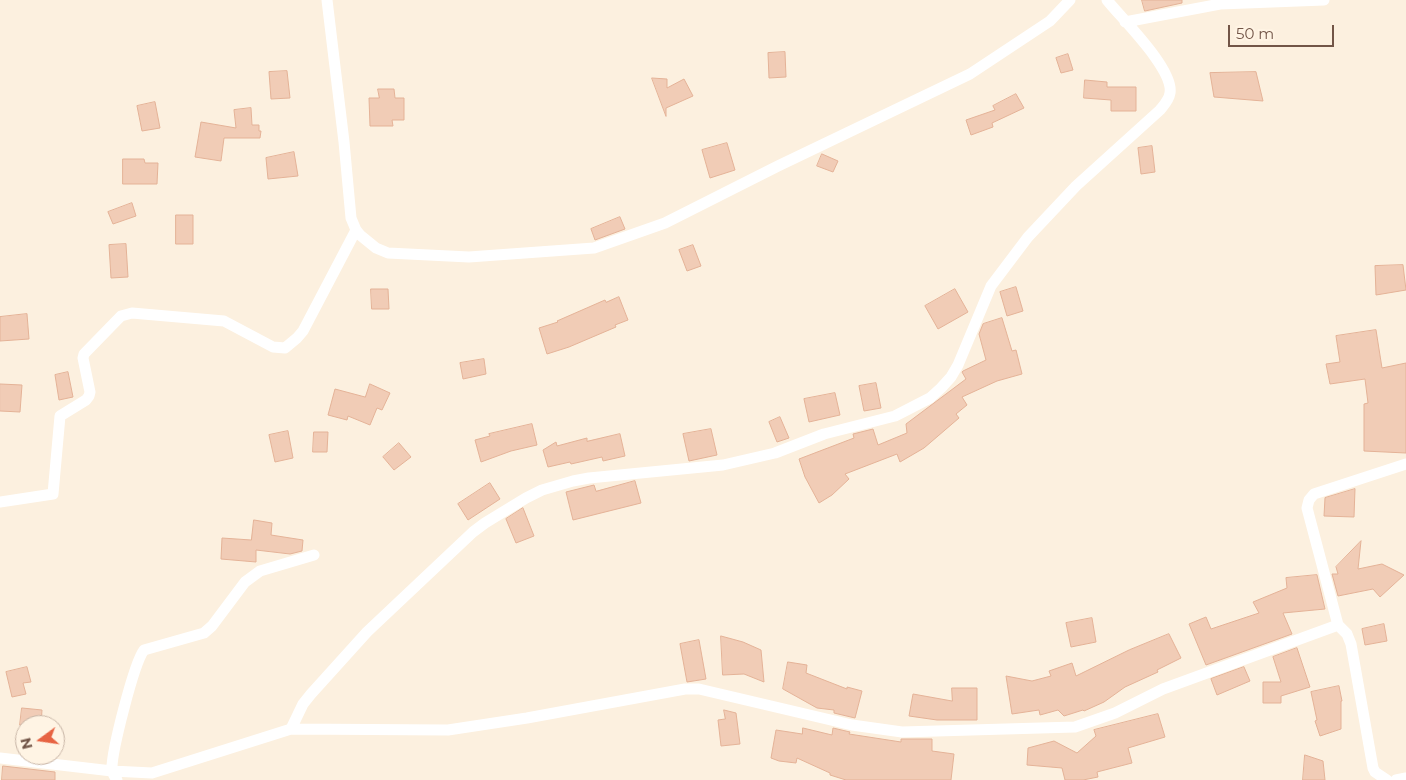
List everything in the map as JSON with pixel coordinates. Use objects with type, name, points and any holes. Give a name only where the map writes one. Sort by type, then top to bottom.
[{"type":"street","points":[[327,0],[351,218],[356,230],[376,248],[388,253],[469,258],[594,248],[665,223],[778,166],[970,74],[1050,21],[1070,0]]},
{"type":"street","points":[[291,729],[311,694],[367,632],[473,532],[485,522],[526,498],[550,488],[589,478],[723,465],[775,453],[824,434],[894,416],[918,405],[941,388],[958,365],[991,286],[1028,237],[1076,186],[1160,110],[1168,98],[1169,83],[1164,71],[1147,47],[1107,0]]},
{"type":"street","points":[[1125,22],[1220,4],[1324,0]]},
{"type":"street","points":[[0,502],[53,494],[60,416],[86,400],[89,394],[84,354],[121,316],[132,312],[224,321],[273,347],[285,348],[303,331],[356,230]]},
{"type":"street","points":[[1387,780],[1375,772],[1373,768],[1351,644],[1347,634],[1338,625],[1308,510],[1309,500],[1314,494],[1406,464]]},
{"type":"street","points":[[114,775],[114,752],[131,682],[144,650],[204,633],[212,626],[245,582],[260,571],[314,555]]},
{"type":"street","points":[[0,758],[114,775],[155,772],[291,729],[448,730],[691,689],[699,689],[852,725],[902,732],[1074,727],[1116,713],[1162,689],[1338,625]]},
{"type":"street","points":[[1396,780],[1406,778]]},
{"type":"building","points":[[1142,0],[1182,0],[1182,3],[1145,11]]},
{"type":"building","points":[[785,52],[786,77],[769,78],[768,53]]},
{"type":"building","points":[[1068,54],[1073,70],[1061,73],[1056,58]]},
{"type":"building","points":[[287,71],[290,98],[271,99],[269,72]]},
{"type":"building","points":[[1256,72],[1263,101],[1214,97],[1210,73]]},
{"type":"building","points":[[652,78],[667,79],[667,88],[684,79],[693,96],[666,108],[666,116]]},
{"type":"building","points":[[1085,80],[1107,82],[1107,87],[1136,87],[1136,111],[1111,111],[1111,100],[1084,98]]},
{"type":"building","points":[[378,89],[394,89],[395,98],[404,98],[404,120],[392,120],[393,126],[370,126],[369,98],[379,98]]},
{"type":"building","points":[[1016,94],[1024,108],[992,123],[993,127],[971,135],[966,120],[995,110],[993,106]]},
{"type":"building","points":[[155,102],[160,128],[142,131],[137,106]]},
{"type":"building","points":[[251,108],[252,125],[259,125],[259,131],[261,131],[260,138],[224,138],[221,161],[195,157],[201,122],[236,128],[234,110]]},
{"type":"building","points":[[727,143],[735,170],[710,178],[702,150]]},
{"type":"building","points":[[1152,146],[1155,172],[1141,174],[1138,148]]},
{"type":"building","points":[[294,152],[298,176],[268,179],[266,158]]},
{"type":"building","points":[[822,154],[838,161],[833,172],[817,166]]},
{"type":"building","points":[[123,159],[144,159],[145,163],[158,163],[157,184],[123,184]]},
{"type":"building","points":[[132,203],[136,216],[113,224],[108,212]]},
{"type":"building","points":[[176,215],[193,215],[193,244],[176,244]]},
{"type":"building","points":[[620,217],[625,229],[595,240],[591,229]]},
{"type":"building","points":[[126,244],[128,277],[111,278],[109,245]]},
{"type":"building","points":[[693,245],[701,266],[687,271],[679,250]]},
{"type":"building","points":[[1403,265],[1406,290],[1376,295],[1375,266]]},
{"type":"building","points":[[1016,287],[1023,311],[1007,316],[1000,292]]},
{"type":"building","points":[[371,289],[388,289],[389,309],[372,309]]},
{"type":"building","points":[[955,289],[968,312],[938,329],[925,306]]},
{"type":"building","points":[[619,297],[628,320],[569,347],[547,354],[539,328],[558,322],[605,300],[606,302]]},
{"type":"building","points":[[27,314],[29,339],[0,341],[0,317]]},
{"type":"building","points":[[1002,318],[1012,351],[1016,350],[1022,374],[997,381],[962,397],[967,405],[956,414],[959,418],[924,448],[900,462],[897,454],[845,474],[849,479],[832,495],[819,503],[805,477],[799,459],[854,438],[853,434],[873,429],[878,445],[907,433],[906,424],[966,379],[963,371],[986,360],[979,334],[983,324]]},
{"type":"building","points":[[1376,330],[1382,368],[1406,363],[1406,453],[1364,451],[1364,404],[1368,403],[1365,379],[1330,384],[1326,364],[1340,362],[1336,336]]},
{"type":"building","points":[[484,359],[486,374],[463,379],[460,363]]},
{"type":"building","points":[[68,372],[73,397],[59,400],[55,375]]},
{"type":"building","points":[[876,383],[881,408],[864,411],[859,386]]},
{"type":"building","points":[[0,384],[22,385],[20,412],[0,411]]},
{"type":"building","points":[[370,384],[390,393],[382,410],[377,408],[370,425],[348,416],[347,420],[328,415],[335,389],[365,397]]},
{"type":"building","points":[[835,393],[840,415],[809,422],[804,399]]},
{"type":"building","points":[[780,417],[789,438],[777,442],[769,422]]},
{"type":"building","points":[[532,424],[537,445],[511,451],[481,462],[475,440],[490,436],[489,434]]},
{"type":"building","points":[[711,429],[717,455],[689,461],[683,434]]},
{"type":"building","points":[[288,431],[293,458],[275,462],[269,435]]},
{"type":"building","points":[[314,432],[328,432],[327,452],[313,452]]},
{"type":"building","points":[[620,434],[625,456],[603,461],[602,457],[548,467],[543,450],[556,442],[557,446],[587,438],[587,441]]},
{"type":"building","points":[[399,443],[411,457],[394,470],[383,457]]},
{"type":"building","points":[[635,481],[641,503],[573,520],[566,492],[594,485],[596,491]]},
{"type":"building","points":[[490,483],[500,499],[468,520],[458,504]]},
{"type":"building","points":[[1355,489],[1354,517],[1324,516],[1325,498]]},
{"type":"building","points":[[523,508],[534,536],[516,543],[506,519]]},
{"type":"building","points":[[254,520],[272,523],[271,535],[303,540],[302,551],[290,554],[256,550],[256,562],[221,559],[222,538],[251,540]]},
{"type":"building","points":[[1361,541],[1358,569],[1382,564],[1404,575],[1380,597],[1373,589],[1338,596],[1332,574],[1338,574],[1336,567]]},
{"type":"building","points":[[1317,575],[1325,609],[1283,613],[1292,634],[1206,665],[1189,624],[1206,617],[1211,629],[1259,613],[1253,602],[1287,588],[1286,578]]},
{"type":"building","points":[[1092,618],[1096,642],[1071,647],[1066,623]]},
{"type":"building","points":[[1384,624],[1387,641],[1365,645],[1362,629]]},
{"type":"building","points":[[1169,634],[1181,658],[1157,670],[1158,672],[1125,687],[1104,702],[1084,711],[1064,716],[1058,710],[1040,715],[1039,710],[1012,714],[1006,676],[1032,681],[1051,676],[1049,671],[1072,663],[1076,676],[1129,650]]},
{"type":"building","points":[[721,636],[743,642],[761,650],[764,682],[744,674],[723,675]]},
{"type":"building","points":[[699,640],[706,679],[687,682],[680,644]]},
{"type":"building","points":[[1297,648],[1310,687],[1281,696],[1281,703],[1263,703],[1263,682],[1281,682],[1273,657]]},
{"type":"building","points":[[788,662],[807,665],[806,673],[847,689],[847,687],[862,691],[855,718],[834,713],[834,710],[817,708],[783,689]]},
{"type":"building","points":[[27,667],[31,682],[23,683],[26,694],[12,697],[6,672]]},
{"type":"building","points":[[1244,667],[1250,681],[1217,695],[1211,679]]},
{"type":"building","points":[[1339,686],[1342,701],[1341,729],[1320,736],[1315,721],[1317,720],[1311,692]]},
{"type":"building","points":[[952,688],[977,688],[977,720],[937,720],[909,716],[913,694],[952,701]]},
{"type":"building","points":[[22,708],[42,710],[42,715],[21,715]]},
{"type":"building","points":[[724,710],[736,713],[740,744],[721,746],[718,720],[725,719]]},
{"type":"building","points":[[1158,714],[1165,737],[1128,748],[1132,763],[1097,772],[1098,777],[1083,780],[1065,780],[1062,768],[1027,765],[1028,748],[1054,741],[1077,753],[1096,736],[1094,730]]},
{"type":"building","points":[[803,728],[832,735],[833,728],[850,732],[849,734],[901,742],[901,739],[932,739],[932,751],[954,754],[951,780],[846,780],[830,775],[830,773],[797,758],[796,763],[771,758],[776,730],[802,734]]},
{"type":"building","points":[[1305,755],[1323,761],[1325,780],[1303,780]]},
{"type":"building","points":[[3,766],[55,772],[55,780],[2,780]]}]
